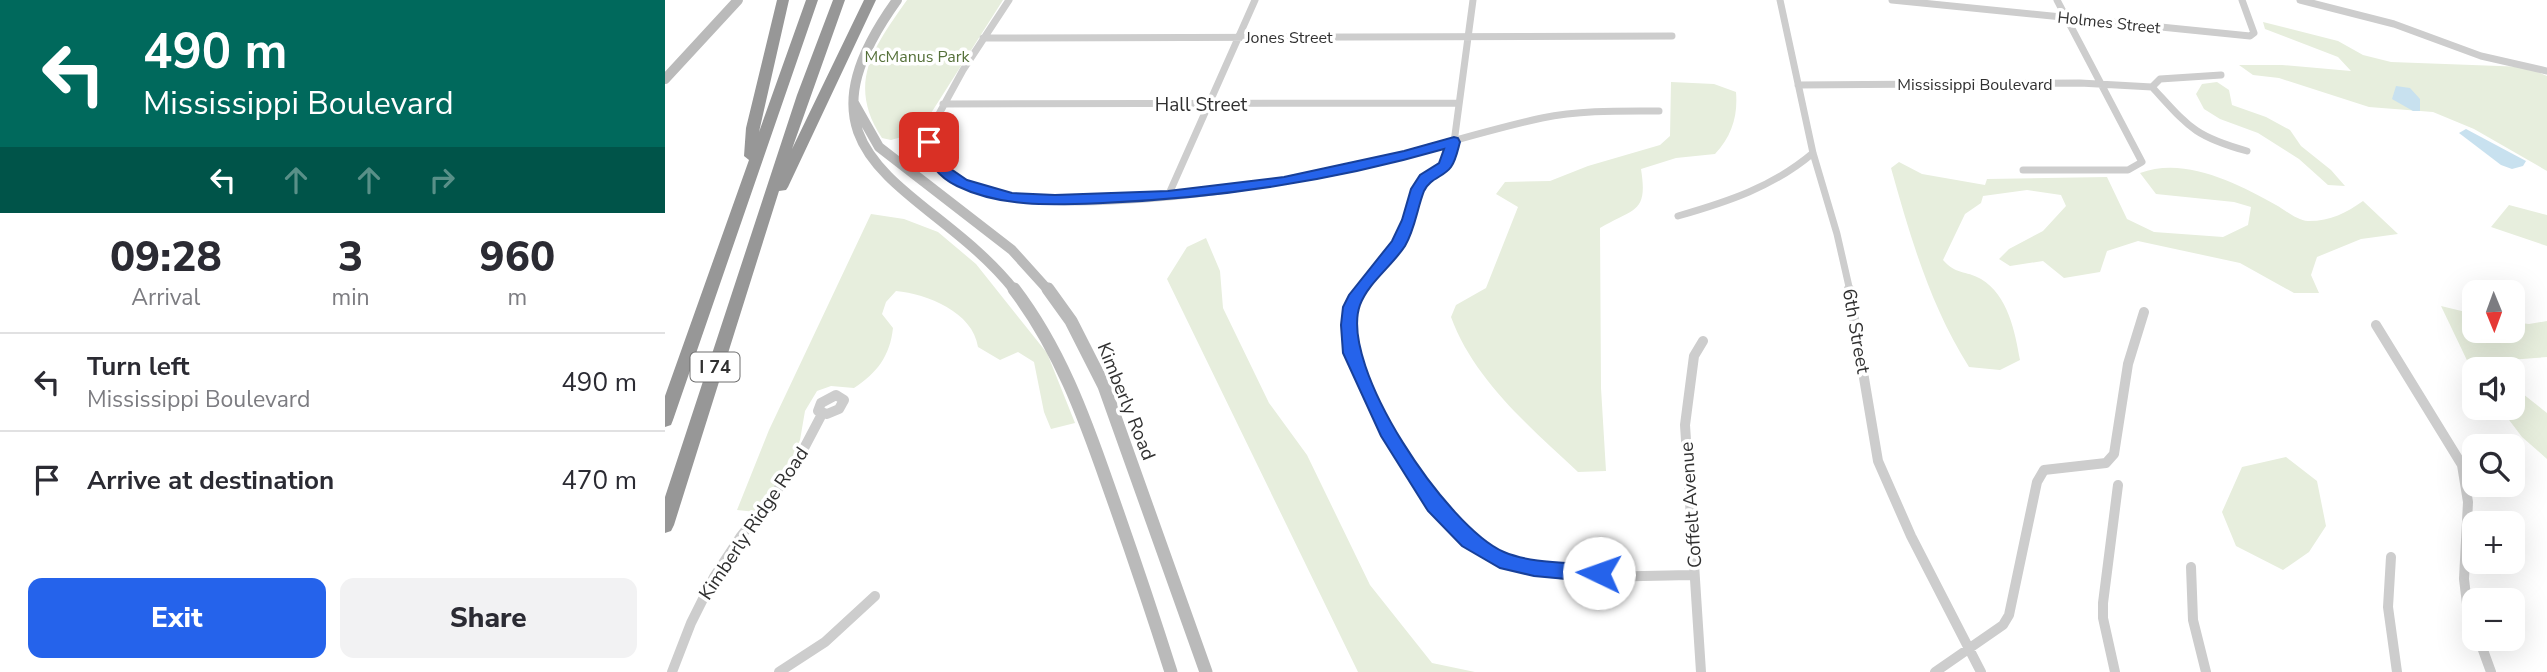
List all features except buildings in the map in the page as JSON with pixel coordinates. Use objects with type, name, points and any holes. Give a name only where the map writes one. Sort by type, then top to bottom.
[{"type":"highway","points":[[750,179],[753,128],[783,0]]},
{"type":"highway","name":"I 74","points":[[665,420],[812,0]]},
{"type":"highway","name":"I 74","points":[[665,525],[765,209],[839,0]]},
{"type":"highway","points":[[765,209],[785,181],[870,0]]},
{"type":"main road","points":[[665,79],[738,0]]},
{"type":"main road","points":[[897,0],[872,34],[856,76],[853,118],[857,132],[874,163],[895,187],[969,241],[995,266],[1030,311],[1064,366],[1122,521],[1171,672]]},
{"type":"main road","name":"Kimberly Road","points":[[854,103],[879,147],[1012,250],[1050,292],[1071,321],[1104,386],[1206,672]]},
{"type":"street","points":[[1009,0],[943,104],[928,134],[933,156],[943,170],[962,183],[1012,198],[1109,200],[1168,196],[1306,177],[1567,114],[1659,111]]},
{"type":"street","points":[[1168,196],[1255,0]]},
{"type":"street","points":[[1473,0],[1454,142],[1445,166],[1425,178],[1418,189],[1410,220],[1398,244],[1357,295],[1351,307],[1352,353],[1387,431],[1435,505],[1468,540],[1500,559],[1534,568],[1575,573],[1694,575]]},
{"type":"street","name":"6th Street","points":[[1780,0],[1813,153],[1837,234],[1856,315],[1880,468],[1911,536],[1981,672]]},
{"type":"street","name":"Holmes Street","points":[[1892,0],[2251,36],[2254,33],[2243,3]]},
{"type":"street","points":[[2024,170],[2123,170],[2133,169],[2141,162],[2057,0]]},
{"type":"street","points":[[2300,0],[2394,24],[2481,56],[2547,71]]},
{"type":"street","name":"Jones Street","points":[[983,38],[1672,36]]},
{"type":"street","points":[[2221,75],[2160,79],[2152,87],[2173,114],[2195,132],[2218,144],[2246,151]]},
{"type":"street","name":"Mississippi Boulevard","points":[[1798,85],[2101,84],[2152,87]]},
{"type":"street","name":"Hall Street","points":[[943,104],[1459,103]]},
{"type":"street","points":[[1678,216],[1736,200],[1798,166],[1813,153]]},
{"type":"street","points":[[1935,672],[2003,625],[2009,615],[2036,482],[2044,470],[2106,464],[2114,454],[2128,364],[2144,312]]},
{"type":"street","points":[[2376,325],[2463,468],[2468,502],[2466,588]]},
{"type":"street","name":"Coffelt Avenue","points":[[1701,672],[1685,425],[1694,356],[1703,341]]},
{"type":"street","name":"Kimberly Ridge Road","points":[[672,672],[696,609],[711,582],[734,545],[800,460],[822,414]]},
{"type":"street","points":[[2115,672],[2103,603],[2118,485]]},
{"type":"street","points":[[2391,558],[2388,607],[2397,672]]},
{"type":"street","points":[[2191,567],[2190,603],[2194,638],[2206,672]]},
{"type":"street","points":[[779,672],[825,642],[875,596]]},
{"type":"street","points":[[2483,651],[2491,672]]},
{"type":"green space","name":"McManus Park","points":[[907,0],[1003,0],[919,132],[891,140],[882,138],[871,118],[865,83],[875,50]]},
{"type":"green space","points":[[2263,22],[2338,41],[2363,55],[2391,62],[2526,67],[2547,76],[2547,171],[2474,129],[2433,112],[2369,107],[2279,78],[2253,75],[2239,65],[2282,65],[2351,71],[2338,57],[2265,29]]},
{"type":"green space","points":[[1671,82],[1714,84],[1736,92],[1735,117],[1730,133],[1715,154],[1676,158],[1641,169],[1643,183],[1640,202],[1630,212],[1600,228],[1601,388],[1606,471],[1578,472],[1523,420],[1489,382],[1461,340],[1451,317],[1456,305],[1486,288],[1518,207],[1496,194],[1505,182],[1550,181],[1588,166],[1660,145],[1670,136]]},
{"type":"green space","points":[[2217,82],[2229,90],[2232,105],[2266,117],[2290,130],[2301,146],[2331,170],[2345,186],[2328,185],[2299,159],[2258,133],[2220,119],[2204,109],[2196,94],[2202,84]]},
{"type":"green space","points":[[1899,162],[1922,174],[1985,185],[1987,179],[2107,177],[2127,219],[2154,232],[2223,237],[2248,225],[2251,207],[2234,202],[2156,194],[2140,173],[2174,168],[2192,170],[2210,174],[2244,188],[2305,221],[2331,218],[2363,201],[2398,234],[2361,239],[2317,257],[2311,275],[2319,293],[2294,293],[2240,263],[2138,241],[2107,251],[2100,272],[2064,278],[2043,261],[2010,266],[1999,259],[2009,249],[2043,231],[2066,206],[2061,195],[2027,190],[1983,196],[1981,203],[1965,214],[1943,260],[1957,270],[1981,279],[1998,294],[2013,326],[2020,360],[2000,370],[1969,367],[1932,296],[1914,246],[1891,168]]},
{"type":"green space","points":[[2509,205],[2547,215],[2547,246],[2491,227]]},
{"type":"green space","points":[[871,214],[904,219],[938,232],[976,264],[1047,353],[1075,423],[1051,429],[1044,412],[1034,362],[1018,352],[1000,360],[978,347],[967,324],[947,307],[921,296],[896,291],[886,302],[882,314],[893,328],[889,347],[881,363],[854,388],[831,386],[817,391],[805,411],[800,440],[786,471],[756,512],[737,510],[769,430]]},
{"type":"green space","points":[[1206,238],[1220,271],[1223,308],[1269,403],[1307,455],[1370,585],[1432,663],[1475,672],[1358,672],[1167,279],[1187,247]]},
{"type":"green space","points":[[2441,306],[2462,311],[2462,343],[2525,343],[2525,324],[2547,321],[2547,357],[2465,357]]},
{"type":"green space","points":[[2525,396],[2547,413],[2547,459],[2525,440],[2525,434],[2520,434],[2509,420],[2525,420]]},
{"type":"green space","points":[[2286,457],[2317,481],[2326,526],[2309,552],[2283,570],[2236,546],[2222,512],[2242,467]]},
{"type":"water","points":[[2396,86],[2410,88],[2420,99],[2420,111],[2413,111],[2392,99]]},
{"type":"water","points":[[2466,129],[2526,161],[2523,166],[2512,169],[2501,165],[2459,133]]},
{"type":"route","points":[[929,142],[933,156],[943,170],[962,183],[984,191],[1012,198],[1109,200],[1284,182],[1405,156],[1454,142],[1445,166],[1425,178],[1418,189],[1410,220],[1398,244],[1357,295],[1351,307],[1349,325],[1352,353],[1387,431],[1435,505],[1468,540],[1500,559],[1534,568],[1599,573]]}]
